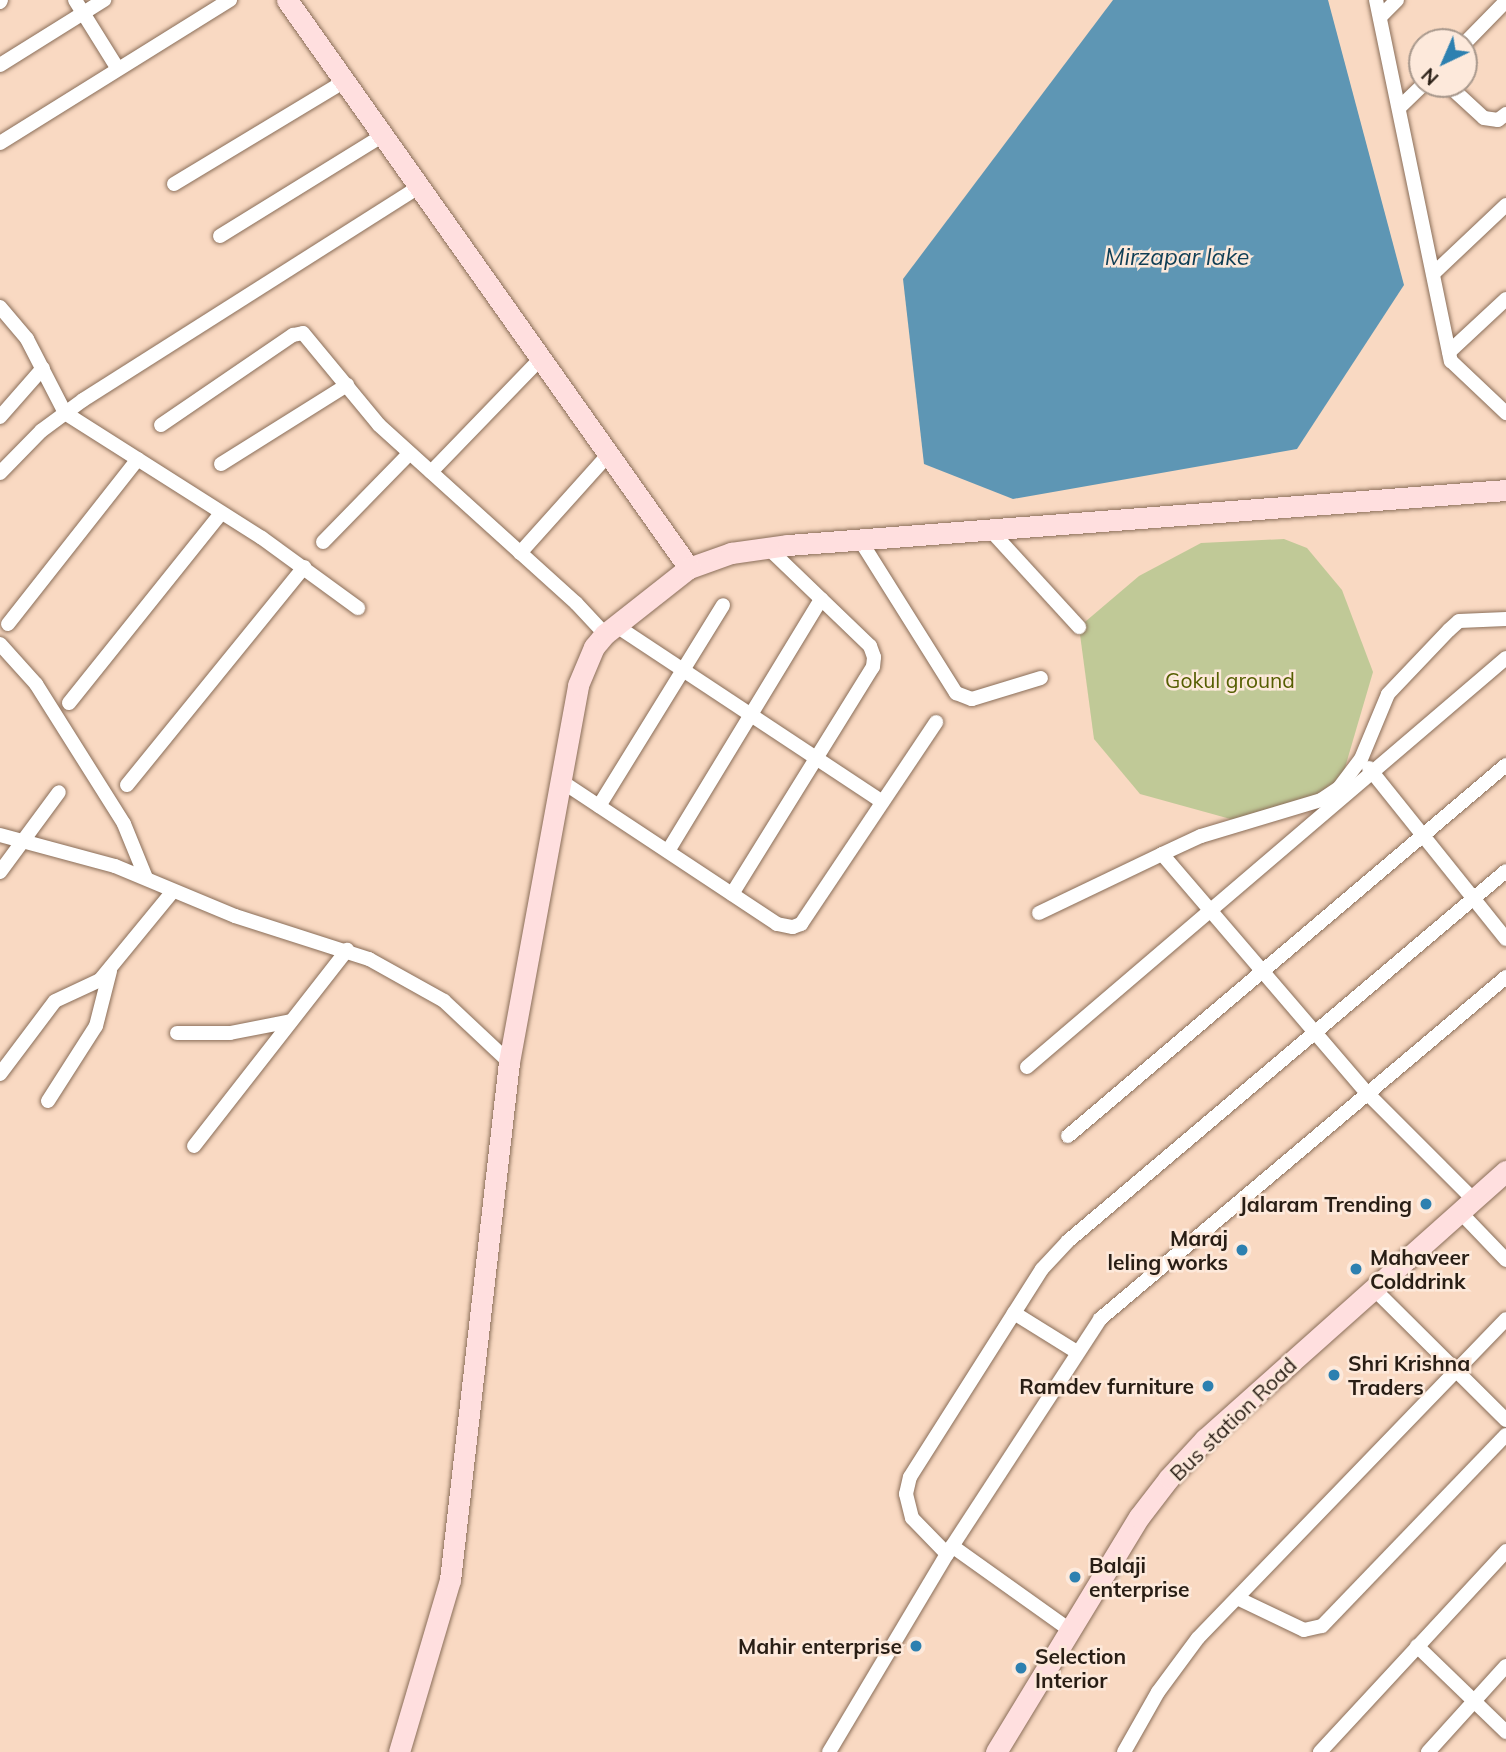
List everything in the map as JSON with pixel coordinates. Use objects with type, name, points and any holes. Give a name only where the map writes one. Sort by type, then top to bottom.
[{"type":"street","points":[[75,0],[118,69]]},
{"type":"street","points":[[0,65],[104,0]]},
{"type":"street","points":[[0,143],[230,0]]},
{"type":"street","points":[[287,0],[417,188],[689,568]]},
{"type":"street","points":[[1376,0],[1401,106],[1449,352],[1456,368],[1506,413]]},
{"type":"street","points":[[1380,17],[1397,0]]},
{"type":"street","points":[[1478,30],[1506,1]]},
{"type":"street","points":[[174,184],[345,81]]},
{"type":"street","points":[[1401,106],[1409,98]]},
{"type":"street","points":[[1462,98],[1484,118],[1498,120],[1506,114]]},
{"type":"street","points":[[220,236],[382,136]]},
{"type":"street","points":[[0,473],[65,413],[417,188]]},
{"type":"street","points":[[1434,273],[1506,205]]},
{"type":"street","points":[[1449,352],[1506,299]]},
{"type":"street","points":[[0,307],[43,368],[65,413],[304,567],[358,608]]},
{"type":"street","points":[[161,425],[293,335],[309,337],[379,425],[520,553],[610,630],[683,670],[881,801]]},
{"type":"street","points":[[431,472],[539,360]]},
{"type":"street","points":[[0,417],[43,368]]},
{"type":"street","points":[[221,464],[347,385]]},
{"type":"street","points":[[1494,402],[1506,392]]},
{"type":"street","points":[[323,542],[410,453]]},
{"type":"street","points":[[520,553],[607,456]]},
{"type":"street","points":[[8,624],[138,459]]},
{"type":"street","points":[[399,1752],[450,1580],[513,1032],[578,685],[594,647],[610,630],[689,568],[731,553],[778,546],[1506,490]]},
{"type":"street","points":[[69,703],[221,513]]},
{"type":"street","points":[[992,531],[1079,627]]},
{"type":"street","points":[[860,540],[956,693],[972,699],[1041,678]]},
{"type":"street","points":[[732,894],[873,667],[874,657],[870,646],[821,599],[778,546]]},
{"type":"street","points":[[127,785],[304,567]]},
{"type":"street","points":[[667,851],[821,599]]},
{"type":"street","points":[[599,806],[723,605]]},
{"type":"street","points":[[1039,913],[1201,836],[1321,800],[1339,788],[1362,759],[1388,694],[1449,629],[1459,621],[1506,619]]},
{"type":"street","points":[[0,644],[36,684],[124,824],[146,877]]},
{"type":"street","points":[[1027,1067],[1506,658]]},
{"type":"street","points":[[561,781],[777,924],[801,924],[936,722]]},
{"type":"street","points":[[1362,759],[1506,939]]},
{"type":"street","points":[[1068,1136],[1506,765]]},
{"type":"street","points":[[0,872],[60,792]]},
{"type":"street","points":[[0,835],[146,877],[235,916],[347,950],[429,990],[482,1033],[509,1062]]},
{"type":"street","points":[[1162,854],[1468,1207],[1506,1260]]},
{"type":"street","points":[[1071,1631],[950,1550],[912,1518],[906,1494],[910,1478],[1014,1313],[1054,1255],[1506,872]]},
{"type":"street","points":[[0,1074],[59,996],[100,980],[173,891]]},
{"type":"street","points":[[194,1146],[347,950]]},
{"type":"street","points":[[48,1101],[96,1026],[110,968]]},
{"type":"street","points":[[829,1752],[950,1550],[1077,1352],[1112,1306],[1506,977]]},
{"type":"street","points":[[177,1033],[230,1033],[291,1021]]},
{"type":"street","name":"Bus station Road","points":[[996,1752],[1139,1517],[1169,1478],[1205,1439],[1506,1171]]},
{"type":"street","points":[[1374,1289],[1506,1420]]},
{"type":"street","points":[[1014,1313],[1077,1352]]},
{"type":"street","points":[[1124,1752],[1184,1655],[1506,1319]]},
{"type":"street","points":[[1237,1598],[1304,1630],[1322,1626],[1506,1435]]},
{"type":"street","points":[[1320,1752],[1506,1552]]},
{"type":"street","points":[[1417,1647],[1506,1732]]},
{"type":"street","points":[[1428,1752],[1506,1666]]},
{"type":"green space","name":"Gokul ground","points":[[1284,539],[1307,548],[1342,590],[1373,672],[1339,788],[1245,823],[1140,794],[1094,739],[1079,627],[1139,576],[1201,543]]},
{"type":"water","name":"Mirzapar lake","points":[[1113,0],[1328,0],[1404,285],[1297,449],[1013,499],[924,464],[903,279]]},
{"type":"place","name":"Jalaram Trending","points":[[1426,1204]]},
{"type":"place","name":"Maraj leling works","points":[[1242,1250]]},
{"type":"place","name":"Mahaveer Colddrink","points":[[1356,1269]]},
{"type":"place","name":"Shri Krishna Traders","points":[[1334,1375]]},
{"type":"place","name":"Ramdev furniture","points":[[1208,1386]]},
{"type":"place","name":"Balaji enterprise","points":[[1075,1577]]},
{"type":"place","name":"Mahir enterprise","points":[[916,1646]]},
{"type":"place","name":"Selection Interior","points":[[1021,1668]]}]
